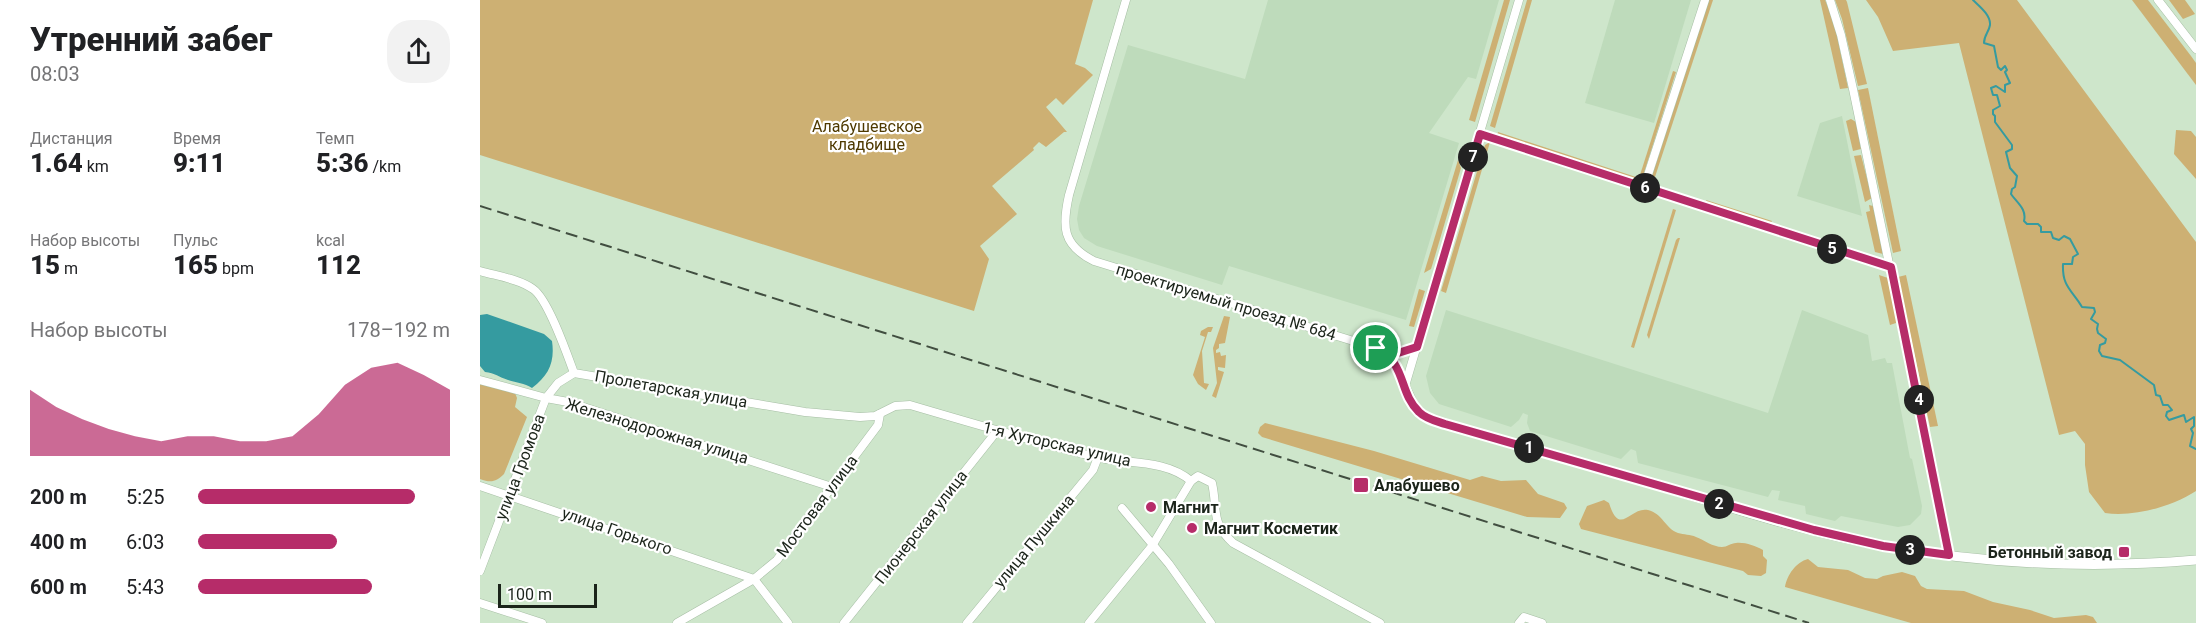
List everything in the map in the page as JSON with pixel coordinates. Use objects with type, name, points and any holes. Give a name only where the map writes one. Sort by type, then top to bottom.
[{"type":"street","name":"проектируемый проезд № 684","points":[[1126,0],[1067,204],[1064,222],[1070,241],[1080,253],[1094,261],[1376,348],[1390,356],[1419,412],[1429,419],[1805,528],[1883,546],[1983,559],[2067,564],[2196,560]]},
{"type":"street","points":[[1405,386],[1519,0]]},
{"type":"street","points":[[1644,188],[1705,0]]},
{"type":"street","points":[[1830,0],[1846,57],[1949,555]]},
{"type":"street","points":[[2158,0],[2196,49]]},
{"type":"street","points":[[1480,134],[1891,267]]},
{"type":"street","name":"Пролетарская улица","points":[[480,271],[528,286],[536,291],[548,307],[574,373],[805,412],[860,417],[880,414]]},
{"type":"street","points":[[1376,348],[1398,353],[1417,347]]},
{"type":"street","name":"улица Громова","points":[[480,572],[546,398],[558,383],[567,375],[574,373]]},
{"type":"street","name":"Железнодорожная улица","points":[[480,380],[568,402],[832,487]]},
{"type":"street","name":"1-я Хуторская улица","points":[[880,414],[895,406],[910,405],[997,431],[1098,457],[1152,465],[1181,473],[1191,481],[1198,476],[1212,483],[1217,523],[1223,534],[1233,543],[1380,623]]},
{"type":"street","name":"Мостовая улица","points":[[677,623],[754,579],[777,560],[878,425],[880,414]]},
{"type":"street","name":"Пионерская улица","points":[[844,623],[997,431]]},
{"type":"street","name":"улица Пушкина","points":[[967,623],[1093,470],[1098,457]]},
{"type":"street","points":[[1089,623],[1152,546],[1191,481]]},
{"type":"street","name":"улица Горького","points":[[480,486],[754,579]]},
{"type":"street","points":[[1122,508],[1169,564],[1211,623]]},
{"type":"street","points":[[754,579],[788,623]]},
{"type":"street","points":[[480,603],[542,623]]},
{"type":"street","points":[[1522,620],[1542,623]]},
{"type":"shaded area","points":[[1268,0],[1499,0],[1476,79],[1468,77],[1429,133],[1459,143],[1406,320],[1229,266],[1222,285],[1097,246],[1084,238],[1079,230],[1077,219],[1079,206],[1128,45],[1245,79]]},
{"type":"shaded area","points":[[1615,0],[1691,0],[1654,123],[1585,103]]},
{"type":"shaded area","points":[[1842,116],[1862,216],[1797,196],[1820,123]]},
{"type":"shaded area","points":[[1446,310],[1768,413],[1802,310],[1868,335],[1872,361],[1885,358],[1887,363],[1892,363],[1910,458],[1922,506],[1921,514],[1910,525],[1898,527],[1841,516],[1835,521],[1806,514],[1805,506],[1778,500],[1780,491],[1772,490],[1768,497],[1638,463],[1636,451],[1631,449],[1621,459],[1530,431],[1527,423],[1528,415],[1523,413],[1511,427],[1439,404],[1430,393],[1426,376]]},
{"type":"green space","name":"Алабушевское кладбище","points":[[480,0],[1093,0],[1075,64],[1085,68],[1093,75],[1063,105],[1056,98],[1046,107],[1067,132],[1046,147],[1039,142],[1033,148],[1034,150],[992,186],[1017,214],[980,246],[989,259],[974,311],[480,155]]},
{"type":"green space","points":[[1504,0],[1510,0],[1475,122],[1469,120]]},
{"type":"green space","points":[[1527,0],[1532,0],[1495,128],[1490,126]]},
{"type":"green space","points":[[1709,0],[1713,0],[1654,180],[1651,179]]},
{"type":"green space","points":[[1820,0],[1825,0],[1834,21],[1848,88],[1840,89]]},
{"type":"green space","points":[[1835,0],[1846,0],[1847,2],[1867,84],[1858,86],[1842,19]]},
{"type":"green space","points":[[1866,0],[2017,0],[2196,242],[2196,491],[2164,506],[2128,514],[2105,513],[2089,492],[2085,444],[2075,431],[2059,435],[1959,43],[1893,51],[1878,17]]},
{"type":"green space","points":[[2132,0],[2148,0],[2191,56],[2196,63],[2196,85]]},
{"type":"green space","points":[[2169,0],[2185,0],[2195,14],[2183,19]]},
{"type":"green space","points":[[1673,71],[1676,72],[1643,176],[1640,175]]},
{"type":"green space","points":[[1868,88],[1901,251],[1893,253],[1858,90]]},
{"type":"green space","points":[[1851,119],[1856,122],[1861,149],[1853,151],[1846,121]]},
{"type":"green space","points":[[2176,130],[2191,131],[2196,137],[2196,179],[2174,154]]},
{"type":"green space","points":[[1498,132],[1636,177],[1635,180],[1497,135]]},
{"type":"green space","points":[[1490,142],[1446,293],[1441,291],[1485,145]]},
{"type":"green space","points":[[1861,155],[1872,198],[1865,202],[1854,156]]},
{"type":"green space","points":[[1458,160],[1461,168],[1435,256],[1431,269],[1424,273]]},
{"type":"green space","points":[[1706,200],[1772,221],[1770,224],[1708,204]]},
{"type":"green space","points":[[1869,205],[1873,206],[1883,254],[1875,252],[1866,212],[1870,211]]},
{"type":"green space","points":[[1673,209],[1676,210],[1634,348],[1631,347]]},
{"type":"green space","points":[[1678,238],[1680,238],[1649,339],[1647,335]]},
{"type":"green space","points":[[1879,275],[1888,278],[1897,321],[1890,325]]},
{"type":"green space","points":[[1906,275],[1938,426],[1930,427],[1898,277]]},
{"type":"green space","points":[[1419,289],[1425,291],[1414,327],[1409,326]]},
{"type":"green space","points":[[1224,316],[1230,317],[1225,343],[1219,344],[1216,350],[1216,353],[1220,352],[1221,356],[1226,355],[1225,368],[1218,367],[1218,370],[1224,372],[1216,398],[1212,396],[1217,383],[1213,348]]},
{"type":"green space","points":[[1213,327],[1211,332],[1208,332],[1202,351],[1204,383],[1209,384],[1206,390],[1198,384],[1193,375],[1205,337],[1200,335],[1201,331]]},
{"type":"green space","points":[[480,382],[515,393],[517,398],[515,407],[527,417],[504,474],[493,481],[480,479]]},
{"type":"green space","points":[[1265,423],[1374,451],[1470,480],[1482,476],[1501,481],[1526,480],[1538,494],[1564,503],[1567,508],[1560,518],[1527,517],[1262,437],[1258,433],[1260,427]]},
{"type":"green space","points":[[1604,500],[1609,503],[1613,513],[1621,520],[1636,512],[1648,510],[1657,514],[1670,528],[1680,534],[1694,536],[1719,547],[1739,543],[1763,550],[1763,556],[1767,560],[1766,573],[1761,576],[1748,575],[1743,571],[1581,529],[1579,524],[1587,506]]},
{"type":"green space","points":[[1808,559],[1818,567],[1848,570],[1865,578],[1877,579],[1902,572],[1915,576],[1921,586],[1927,589],[1964,591],[1993,602],[2054,618],[2086,615],[2093,617],[2097,623],[1911,623],[1785,587],[1793,570]]},
{"type":"water","points":[[487,314],[544,334],[552,341],[553,355],[550,368],[532,388],[485,372],[480,366],[480,315]]},
{"type":"waterway","points":[[1973,0],[1990,21],[1984,43],[1994,46],[1998,67],[2001,70],[2005,66],[2007,70],[2005,72],[2010,83],[2005,85],[2005,92],[1996,86],[1991,88],[1993,95],[1997,95],[2000,106],[1993,110],[1993,114],[1995,122],[2012,145],[2012,149],[2006,152],[2010,168],[2017,176],[2011,194],[2023,210],[2024,221],[2027,224],[2038,224],[2041,232],[2051,232],[2053,238],[2059,240],[2064,236],[2070,239],[2078,254],[2073,257],[2072,264],[2063,264],[2064,278],[2068,288],[2082,307],[2094,308],[2095,312],[2091,319],[2098,324],[2098,333],[2106,339],[2105,343],[2100,345],[2099,351],[2102,356],[2120,360],[2154,385],[2156,395],[2160,396],[2163,405],[2168,405],[2172,410],[2167,412],[2166,416],[2169,420],[2184,415],[2186,422],[2194,417],[2190,446],[2196,449]]},
{"type":"railway","points":[[480,206],[1809,623]]},
{"type":"place","name":"Алабушево","points":[[1361,485]]},
{"type":"place","name":"Магнит","points":[[1151,507]]},
{"type":"place","name":"Магнит Косметик","points":[[1192,528]]},
{"type":"place","name":"Бетонный завод","points":[[2124,552]]},
{"type":"route","points":[[1480,134],[1891,267],[1949,555],[1883,546],[1767,518],[1429,419],[1415,408],[1390,356],[1376,348],[1398,353],[1417,347],[1480,134]]}]
